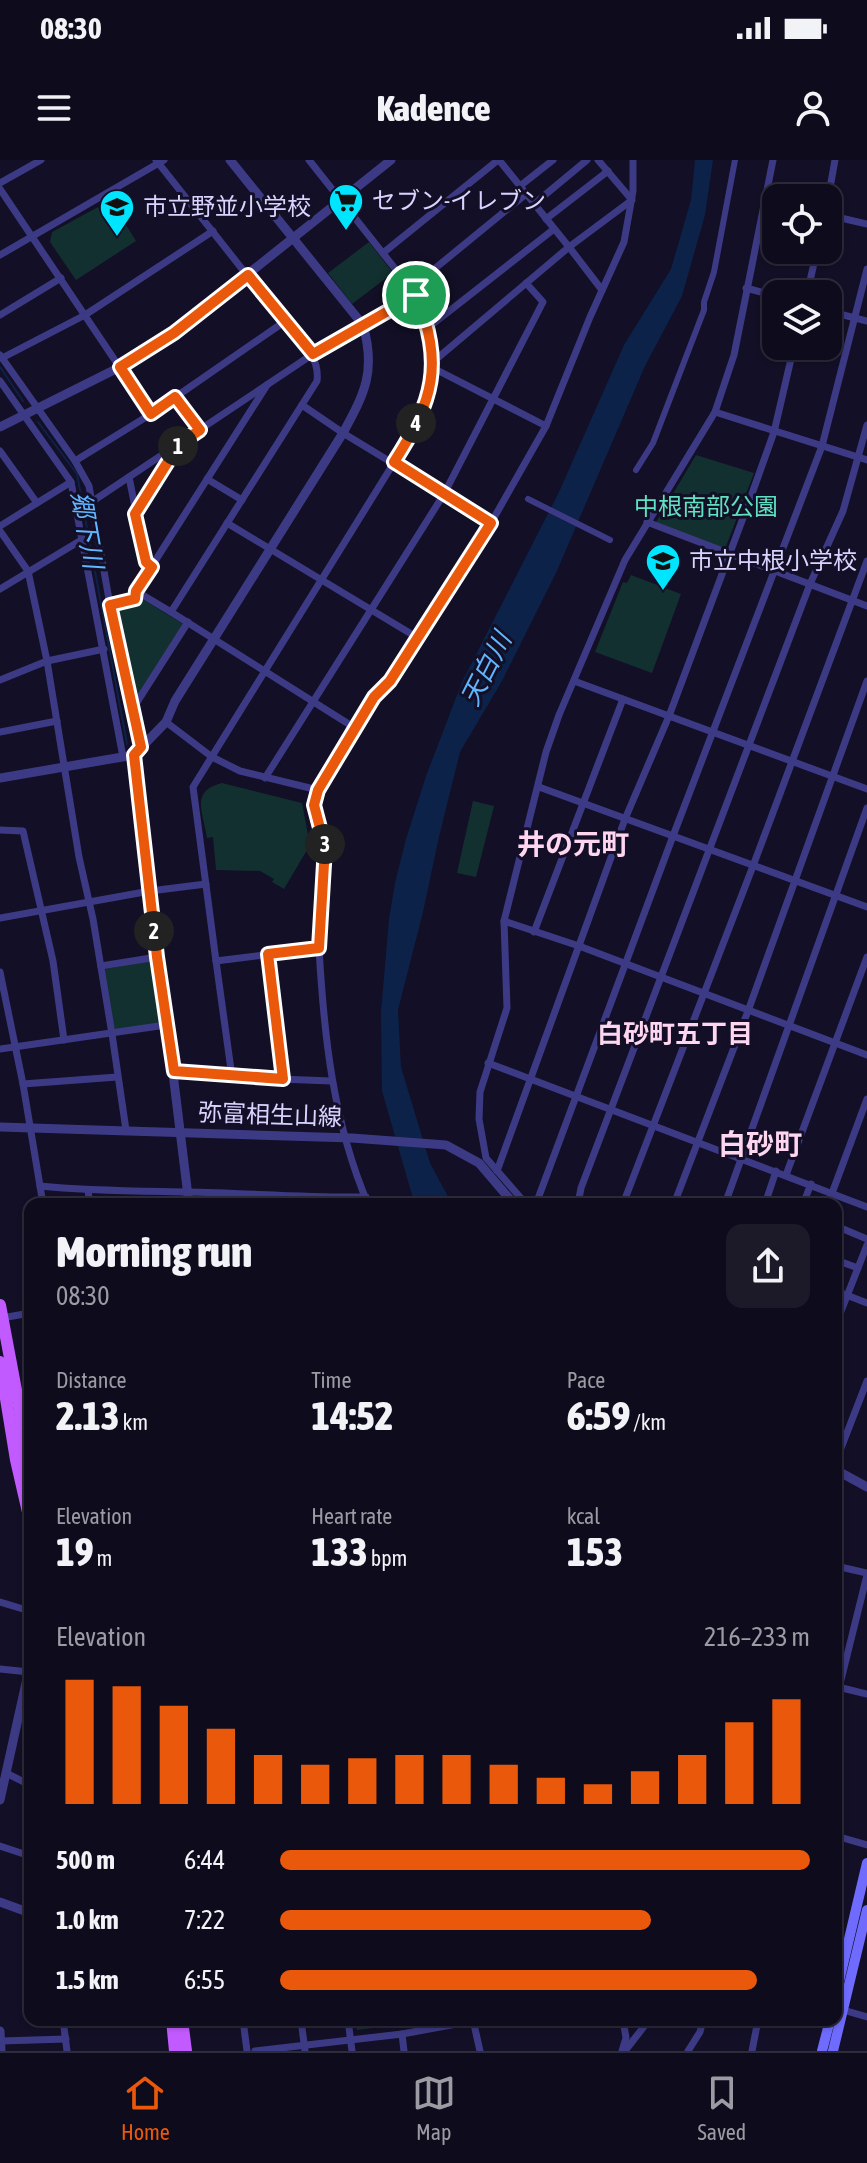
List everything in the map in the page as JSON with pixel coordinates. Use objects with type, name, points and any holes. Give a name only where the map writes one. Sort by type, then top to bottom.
[{"type":"main road","points":[[1,1311],[24,1441]]},
{"type":"main road","points":[[1,1371],[24,1495]]},
{"type":"main road","points":[[842,1969],[867,1863]]},
{"type":"main road","points":[[842,2002],[867,1910]]},
{"type":"main road","points":[[173,2026],[175,2051]]},
{"type":"main road","points":[[183,2026],[186,2051]]},
{"type":"main road","points":[[822,2051],[828,2026]]},
{"type":"main road","points":[[833,2051],[837,2026]]},
{"type":"street","points":[[41,160],[0,186],[151,414]]},
{"type":"street","points":[[0,778],[133,753],[166,722],[175,701],[363,397],[370,372],[369,345],[363,325],[230,160]]},
{"type":"street","points":[[232,1077],[193,787],[394,462],[423,409],[433,364],[429,327],[413,291],[309,160]]},
{"type":"street","points":[[0,427],[120,367],[174,333],[391,160]]},
{"type":"street","points":[[383,253],[498,160],[602,290]]},
{"type":"street","points":[[520,186],[553,160]]},
{"type":"street","points":[[534,204],[587,160]]},
{"type":"street","points":[[598,160],[632,200]]},
{"type":"street","points":[[366,1198],[331,1081],[323,1020],[319,948],[325,847],[314,805],[318,790],[355,728],[374,697],[390,681],[491,523],[546,426],[624,242],[632,200],[633,160]]},
{"type":"street","points":[[636,470],[653,443],[704,310],[735,160]]},
{"type":"street","points":[[769,184],[773,160]]},
{"type":"street","points":[[831,184],[835,160]]},
{"type":"street","points":[[0,255],[160,161],[284,322],[313,354],[319,368],[317,381],[171,612]]},
{"type":"street","points":[[546,219],[608,171]]},
{"type":"street","points":[[93,501],[413,291],[526,194]]},
{"type":"street","points":[[433,364],[569,247],[632,200]]},
{"type":"street","points":[[521,1198],[486,1158],[479,1119],[480,1092],[507,1008],[508,963],[504,921],[546,752],[574,681],[625,560],[715,412],[734,355],[762,218]]},
{"type":"street","points":[[842,218],[867,224]]},
{"type":"street","points":[[429,327],[554,229]]},
{"type":"street","points":[[188,1198],[133,753],[132,710],[93,501],[89,486],[75,461],[1,356],[85,315],[213,231]]},
{"type":"street","points":[[538,1198],[822,446],[867,269]]},
{"type":"street","points":[[0,315],[61,278]]},
{"type":"street","points":[[265,778],[444,494],[543,302],[526,283]]},
{"type":"street","points":[[746,288],[762,292]]},
{"type":"street","points":[[842,314],[867,321]]},
{"type":"street","points":[[75,461],[151,414],[284,322]]},
{"type":"street","points":[[497,1171],[625,819],[669,716],[774,432],[791,360]]},
{"type":"street","points":[[433,364],[546,426]]},
{"type":"street","points":[[0,381],[71,482],[104,649],[133,753]]},
{"type":"street","points":[[110,605],[135,599],[136,591],[267,385]]},
{"type":"street","points":[[175,397],[200,430]]},
{"type":"street","points":[[302,405],[491,523]]},
{"type":"street","points":[[715,412],[863,459]]},
{"type":"street","points":[[579,1198],[810,584],[863,459],[867,425]]},
{"type":"street","points":[[135,514],[179,444]]},
{"type":"street","points":[[0,451],[37,503]]},
{"type":"street","points":[[129,477],[146,562],[152,567]]},
{"type":"street","points":[[207,479],[242,500]]},
{"type":"street","points":[[71,482],[0,528],[28,571],[47,661],[101,966],[126,1130]]},
{"type":"street","points":[[528,499],[609,539]]},
{"type":"street","points":[[647,522],[867,606]]},
{"type":"street","points":[[227,523],[418,638]]},
{"type":"street","points":[[0,589],[83,539]]},
{"type":"street","points":[[625,1198],[867,561]]},
{"type":"street","points":[[136,591],[355,728]]},
{"type":"street","points":[[132,710],[188,622]]},
{"type":"street","points":[[0,678],[47,661],[104,649]]},
{"type":"street","points":[[574,681],[867,789]]},
{"type":"street","points":[[676,1198],[748,1011],[867,681]]},
{"type":"street","points":[[534,932],[623,699]]},
{"type":"street","points":[[0,732],[57,721]]},
{"type":"street","points":[[166,722],[212,757],[240,771],[318,790]]},
{"type":"street","points":[[539,787],[867,907]]},
{"type":"street","points":[[727,1198],[867,808]]},
{"type":"street","points":[[0,830],[23,831],[53,961],[64,1040]]},
{"type":"street","points":[[0,918],[206,884]]},
{"type":"street","points":[[504,921],[579,946],[867,1055]]},
{"type":"street","points":[[216,961],[319,948]]},
{"type":"street","points":[[268,954],[283,1079]]},
{"type":"street","points":[[101,966],[157,957]]},
{"type":"street","points":[[786,1175],[867,957]]},
{"type":"street","points":[[0,972],[42,1198]]},
{"type":"street","points":[[0,1049],[166,1025]]},
{"type":"street","points":[[488,1063],[866,1204]]},
{"type":"street","points":[[174,1071],[331,1081]]},
{"type":"street","points":[[23,1084],[117,1077]]},
{"type":"street","points":[[830,1198],[867,1099]]},
{"type":"street","points":[[857,1126],[867,1129]]},
{"type":"street","name":"弥富相生山線","points":[[0,1127],[348,1138],[446,1145],[479,1163],[509,1198]]},
{"type":"street","points":[[767,1198],[776,1171]]},
{"type":"street","points":[[805,1198],[811,1184]]},
{"type":"street","points":[[40,1186],[135,1193],[188,1192],[228,1198]]},
{"type":"street","points":[[88,1191],[89,1198]]},
{"type":"street","points":[[135,1193],[135,1198]]},
{"type":"street","points":[[842,1229],[867,1239]]},
{"type":"street","points":[[842,1308],[867,1245]]},
{"type":"street","points":[[842,1262],[858,1268]]},
{"type":"street","points":[[842,1293],[867,1303]]},
{"type":"street","points":[[1,1311],[24,1313]]},
{"type":"street","points":[[842,1446],[867,1381]]},
{"type":"street","points":[[842,1473],[867,1487]]},
{"type":"street","points":[[842,1568],[867,1574],[842,1671]]},
{"type":"street","points":[[0,1602],[24,1609]]},
{"type":"street","points":[[0,1669],[24,1668]]},
{"type":"street","points":[[842,1688],[867,1694]]},
{"type":"street","points":[[0,1800],[24,1691]]},
{"type":"street","points":[[6,1773],[24,1782]]},
{"type":"street","points":[[842,1838],[867,1845]]},
{"type":"street","points":[[0,1846],[24,1854]]},
{"type":"street","points":[[0,1902],[24,1911]]},
{"type":"street","points":[[842,2010],[867,2017]]},
{"type":"street","points":[[64,2026],[67,2051]]},
{"type":"street","points":[[244,2026],[247,2051]]},
{"type":"street","points":[[302,2026],[305,2048]]},
{"type":"street","points":[[349,2026],[352,2051]]},
{"type":"street","points":[[255,2051],[305,2048],[443,2026]]},
{"type":"street","points":[[474,2026],[480,2051]]},
{"type":"street","points":[[624,2026],[624,2051]]},
{"type":"street","points":[[624,2051],[644,2026]]},
{"type":"street","points":[[688,2051],[702,2026]]},
{"type":"street","points":[[752,2051],[757,2026]]},
{"type":"street","points":[[0,2032],[1,2051]]},
{"type":"street","points":[[402,2034],[404,2051]]},
{"type":"street","points":[[1,2041],[66,2039]]},
{"type":"green space","points":[[113,204],[136,241],[76,280],[50,242],[52,232],[98,207],[101,211]]},
{"type":"green space","points":[[369,242],[393,273],[352,304],[328,273]]},
{"type":"green space","name":"中根南部公園","points":[[696,455],[754,473],[725,549],[655,524]]},
{"type":"green space","points":[[631,575],[681,594],[652,673],[595,652],[623,582],[627,583]]},
{"type":"green space","points":[[144,600],[183,624],[134,702],[113,607],[134,605]]},
{"type":"green space","points":[[222,783],[302,803],[310,845],[284,889],[260,871],[216,870],[213,837],[207,838],[201,804],[206,791]]},
{"type":"green space","points":[[473,801],[494,806],[476,877],[457,873]]},
{"type":"green space","points":[[148,961],[151,963],[159,1022],[157,1025],[117,1030],[114,1028],[104,971]]},
{"type":"green space","points":[[356,2026],[390,2026],[357,2030]]},
{"type":"water","name":"天白川","points":[[695,160],[713,160],[705,215],[682,296],[645,366],[556,573],[502,681],[460,752],[398,1010],[401,1067],[430,1163],[449,1198],[414,1198],[382,1091],[381,1012],[389,919],[406,839],[462,682],[559,492],[624,345],[671,269],[691,200]]},
{"type":"waterway","name":"郷下川","points":[[0,367],[23,401]]},
{"type":"waterway","name":"郷下川","points":[[38,422],[77,474],[127,744]]},
{"type":"place","name":"セブン-イレブン","points":[[346,232]]},
{"type":"place","name":"市立野並小学校","points":[[117,238]]},
{"type":"place","name":"市立中根小学校","points":[[663,592]]},
{"type":"district","name":"井の元町","points":[[573,844]]},
{"type":"district","name":"白砂町五丁目","points":[[675,1034]]},
{"type":"district","name":"白砂町","points":[[760,1144]]},
{"type":"route","points":[[248,275],[313,354],[416,295],[429,327],[434,361],[423,409],[394,462],[491,523],[390,681],[374,697],[318,790],[314,805],[325,847],[319,948],[268,954],[283,1079],[174,1071],[157,957],[134,755],[141,747],[110,605],[135,599],[136,591],[152,567],[146,562],[135,514],[179,444],[200,430],[175,397],[151,414],[120,367],[174,333],[248,275]]}]
